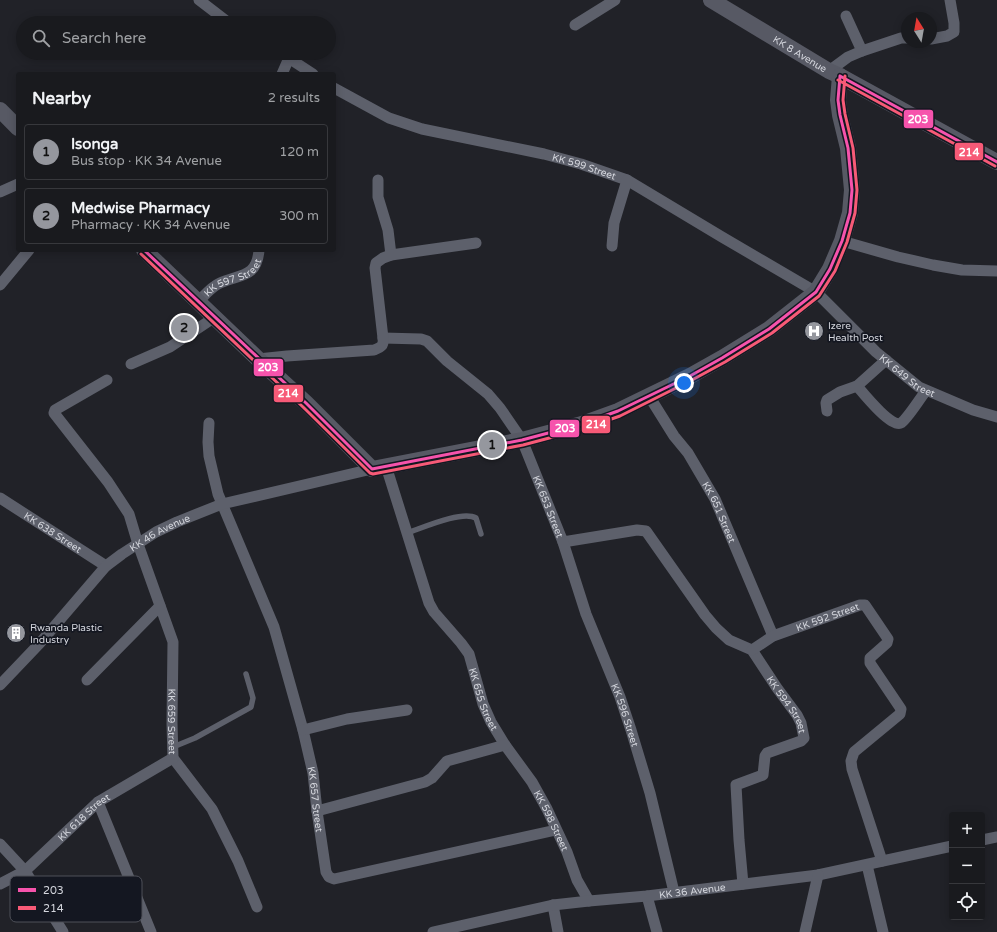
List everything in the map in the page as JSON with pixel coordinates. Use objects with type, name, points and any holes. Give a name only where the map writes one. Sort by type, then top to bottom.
[{"type":"main road","name":"KK 8 Avenue","points":[[711,0],[835,74],[997,162]]},
{"type":"main road","points":[[146,252],[258,359],[379,468],[522,440],[582,424],[618,411],[690,376],[722,358],[769,328],[816,292],[830,269],[842,241],[848,222],[852,190],[848,148],[840,115],[835,74]]},
{"type":"main road","points":[[0,110],[16,126]]},
{"type":"street","points":[[199,0],[220,16]]},
{"type":"street","points":[[575,25],[615,0]]},
{"type":"street","points":[[937,38],[947,36],[954,32],[950,0]]},
{"type":"street","points":[[846,16],[862,51]]},
{"type":"street","points":[[835,74],[848,57],[901,38]]},
{"type":"street","points":[[282,72],[284,60]]},
{"type":"street","points":[[292,60],[310,72]]},
{"type":"street","name":"KK 599 Street","points":[[336,89],[389,118],[422,129],[544,154],[581,164],[627,180],[816,292]]},
{"type":"street","points":[[378,180],[378,197],[388,230],[391,255]]},
{"type":"street","points":[[612,246],[614,223],[627,180]]},
{"type":"street","points":[[0,192],[16,185]]},
{"type":"street","points":[[842,241],[933,265],[962,270],[997,271]]},
{"type":"street","points":[[258,359],[294,355],[374,350],[381,347],[384,343],[375,268],[376,263],[391,255],[476,243]]},
{"type":"street","points":[[0,285],[27,252]]},
{"type":"street","name":"KK 597 Street","points":[[199,302],[210,290],[220,283],[246,275],[254,269],[259,252]]},
{"type":"street","name":"KK 649 Street","points":[[816,292],[876,352],[919,387],[973,410],[997,417]]},
{"type":"street","points":[[131,364],[170,347],[215,317]]},
{"type":"street","name":"KK 653 Street","points":[[383,338],[427,341],[447,361],[488,394],[500,408],[522,440],[563,542],[638,530],[646,531],[705,615],[716,628],[729,640],[752,650]]},
{"type":"street","points":[[827,411],[827,400],[840,392],[857,386],[886,360]]},
{"type":"street","name":"KK 659 Street","points":[[107,380],[55,410],[54,413],[108,482],[129,514],[174,647],[172,723],[173,753],[212,809],[238,861],[257,907]]},
{"type":"street","points":[[857,386],[878,409],[893,423],[897,424],[901,423],[926,390]]},
{"type":"street","name":"KK 651 Street","points":[[649,396],[674,436],[688,453],[715,499],[773,636]]},
{"type":"street","name":"KK 657 Street","points":[[209,422],[209,456],[222,504],[274,627],[303,730],[313,773],[326,872],[329,877],[334,879],[556,830]]},
{"type":"street","name":"KK 46 Avenue","points":[[0,685],[40,642],[106,566],[156,532],[222,504],[379,468]]},
{"type":"street","name":"KK 655 Street","points":[[379,468],[407,533],[429,603],[434,612],[469,654],[482,704],[505,745]]},
{"type":"street","name":"KK 638 Street","points":[[0,498],[106,566]]},
{"type":"street","name":"KK 596 Street","points":[[563,542],[586,614],[620,697],[631,730],[650,792],[674,892]]},
{"type":"street","name":"KK 592 Street","points":[[752,650],[773,636],[860,605],[865,605],[888,639],[887,643],[870,658],[870,663],[901,709],[900,714],[854,752],[851,761],[852,769],[882,861]]},
{"type":"street","points":[[86,680],[160,606]]},
{"type":"street","name":"KK 594 Street","points":[[743,884],[736,785],[763,775],[765,756],[767,753],[801,741],[804,738],[801,723],[797,715],[752,650]]},
{"type":"street","points":[[303,730],[347,719],[407,710]]},
{"type":"street","points":[[317,811],[425,782],[432,778],[447,761],[505,745]]},
{"type":"street","name":"KK 598 Street","points":[[505,745],[532,782],[547,808],[567,852],[577,880],[589,901]]},
{"type":"street","name":"KK 618 Street","points":[[14,876],[24,870],[98,802],[173,753]]},
{"type":"street","points":[[98,802],[128,876]]},
{"type":"street","points":[[985,839],[997,837]]},
{"type":"street","points":[[0,844],[28,876]]},
{"type":"street","name":"KK 36 Avenue","points":[[433,932],[553,905],[647,896],[818,875],[949,847]]},
{"type":"street","points":[[867,865],[883,932]]},
{"type":"street","points":[[804,932],[818,875]]},
{"type":"street","name":"KK 618 Street","points":[[0,884],[10,878]]},
{"type":"street","points":[[647,896],[657,932]]},
{"type":"street","points":[[553,905],[558,932]]},
{"type":"street","points":[[142,910],[151,932]]},
{"type":"street","points":[[57,922],[63,932]]},
{"type":"lane","points":[[407,533],[449,519],[471,516],[476,518],[481,534]]},
{"type":"lane","points":[[173,753],[195,738],[251,707],[254,698],[246,674]]},
{"type":"transit line","name":"203","points":[[840,76],[997,162]]},
{"type":"transit line","name":"203","points":[[146,252],[306,403],[372,469],[522,440],[582,424],[618,411],[690,376],[769,329],[816,292],[830,269],[842,241],[850,213],[852,190],[848,148],[838,100],[840,76]]},
{"type":"transit line","name":"214","points":[[141,254],[303,407],[370,473],[373,474],[523,445],[583,429],[620,416],[692,380],[772,333],[819,296],[835,271],[847,242],[855,213],[857,190],[853,148],[843,100],[845,76]]},
{"type":"transit line","name":"214","points":[[838,80],[995,166]]},
{"type":"place","name":"Medwise Pharmacy","points":[[184,328]]},
{"type":"place","name":"Izere Health Post","points":[[814,331]]},
{"type":"place","name":"Isonga","points":[[492,445]]},
{"type":"place","name":"Rwanda Plastic Industry","points":[[16,633]]}]
